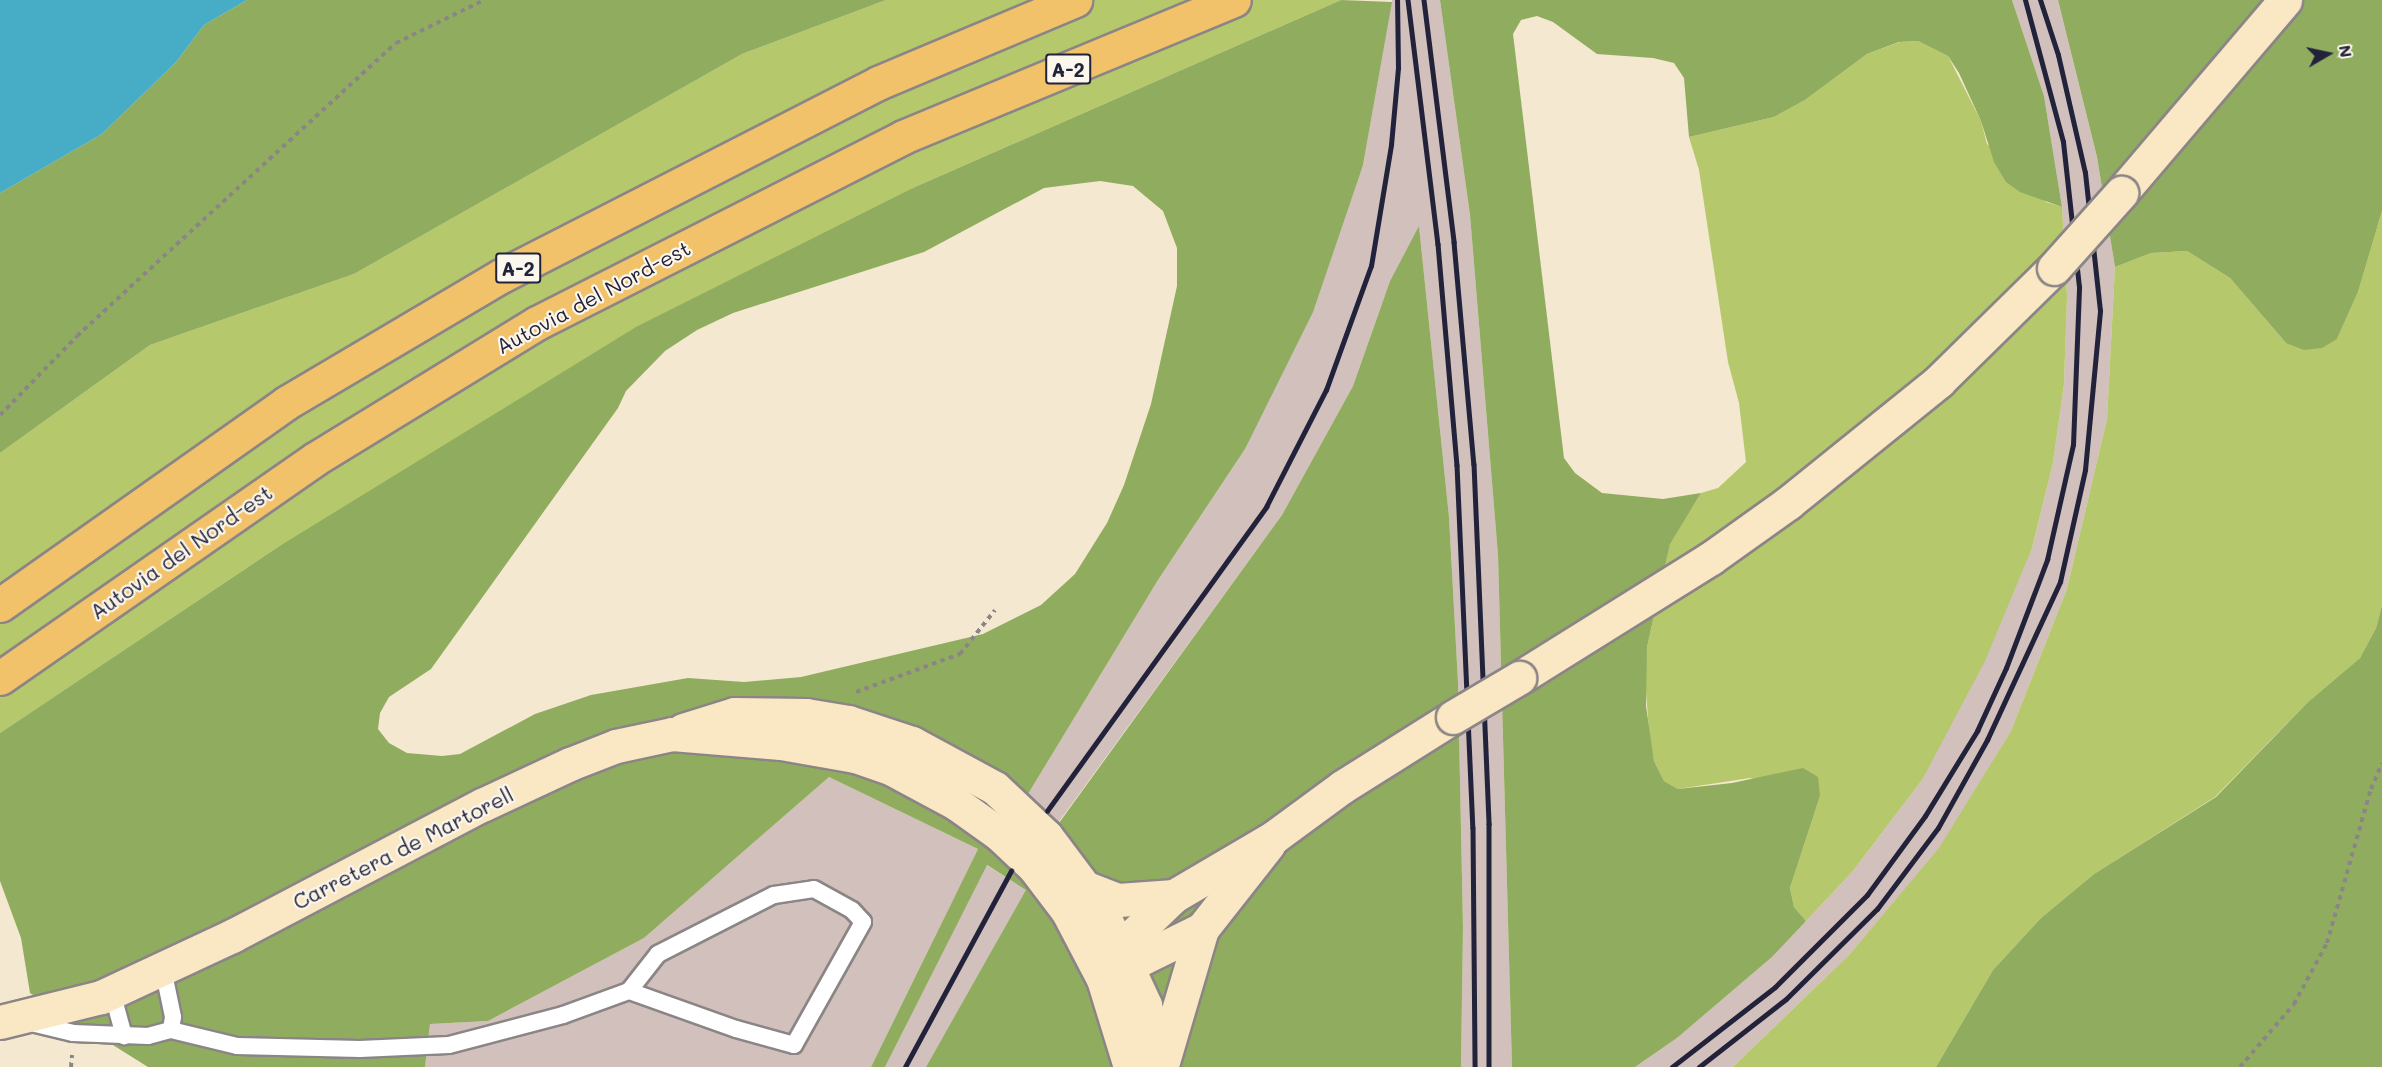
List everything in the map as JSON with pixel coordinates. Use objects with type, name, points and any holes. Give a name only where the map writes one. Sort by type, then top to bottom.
[{"type":"highway","name":"A-2","points":[[0,605],[286,403],[501,276],[878,83],[1075,0]]},
{"type":"highway","name":"Autovia del Nord-est","points":[[0,678],[315,459],[537,323],[903,137],[1233,0]]},
{"type":"main road","points":[[1127,1053],[1126,957],[1130,939],[1174,896],[1274,837],[1342,787],[1711,558],[1788,503],[1940,381],[2054,268],[2285,0]]},
{"type":"main road","points":[[672,734],[735,714],[806,715],[848,722],[912,743],[995,789],[1046,836],[1089,889],[1126,957],[1145,1005],[1160,1067]]},
{"type":"main road","name":"Carretera de Martorell","points":[[10,1021],[112,992],[163,969],[570,764],[616,746],[672,734],[819,748],[892,770],[945,797]]},
{"type":"main road","points":[[945,797],[975,805],[1004,821],[1038,851],[1114,952],[1126,957],[1143,958],[1202,929]]},
{"type":"main road","points":[[945,797],[999,834],[1051,888],[1091,950],[1127,1053]]},
{"type":"main road","points":[[1160,1067],[1202,929],[1274,837]]},
{"type":"main road","points":[[1089,889],[1118,900],[1174,896]]},
{"type":"lane","points":[[10,1021],[72,1033],[124,1036],[148,1036],[171,1030],[237,1046],[360,1049],[448,1045],[563,1015],[629,991],[658,954],[774,895],[814,889],[852,910],[863,922],[794,1045],[736,1029],[629,991]]},
{"type":"lane","points":[[163,969],[173,1017],[171,1030]]},
{"type":"lane","points":[[112,992],[124,1036]]},
{"type":"path","points":[[474,5],[479,0]]},
{"type":"path","points":[[0,416],[77,336],[396,43],[484,0]]},
{"type":"path","points":[[852,693],[960,654],[995,610]]},
{"type":"path","points":[[2240,1067],[2294,1004],[2327,943],[2371,789],[2382,763]]},
{"type":"shaded area","points":[[1392,0],[1440,0],[1470,215],[1498,555],[1512,1067],[1461,1067],[1463,927],[1458,682],[1449,517],[1419,227],[1390,281],[1353,386],[1282,515],[1058,823],[1028,794],[1158,580],[1245,449],[1363,165]]},
{"type":"shaded area","points":[[2012,0],[2058,0],[2097,157],[2115,267],[2107,419],[2067,589],[2011,731],[1940,848],[1850,954],[1733,1067],[1635,1067],[1677,1038],[1772,957],[1852,872],[1922,780],[2032,548],[2053,463],[2064,384],[2067,296],[2062,207],[2044,96]]},
{"type":"shaded area","points":[[829,777],[978,849],[871,1067],[425,1067],[430,1024],[488,1021],[644,938]]},
{"type":"shaded area","points":[[986,865],[1027,890],[926,1067],[885,1067]]},
{"type":"green space","points":[[247,0],[886,0],[742,54],[354,274],[150,345],[0,453],[0,193],[102,134],[176,62],[204,25]]},
{"type":"green space","points":[[886,0],[1341,0],[915,187],[278,547],[0,733],[0,453],[150,345],[354,274],[742,54]]},
{"type":"green space","points":[[1341,0],[1392,2],[1363,165],[1313,312],[1245,449],[1158,580],[1028,794],[1059,823],[1282,515],[1353,386],[1390,281],[1419,226],[1449,517],[1458,682],[1463,927],[1461,1067],[926,1067],[1026,890],[987,865],[885,1067],[871,1067],[978,849],[829,777],[644,938],[488,1021],[430,1024],[425,1067],[148,1067],[30,993],[21,938],[0,881],[0,733],[278,547],[636,327],[915,187]],"holes":[[[1100,181],[1133,186],[1163,211],[1177,248],[1177,286],[1151,404],[1124,485],[1107,523],[1075,574],[1041,605],[983,634],[801,677],[744,682],[688,678],[591,695],[535,714],[460,754],[442,756],[407,753],[389,743],[378,729],[380,713],[389,697],[431,669],[618,408],[626,391],[665,351],[697,330],[733,313],[924,252],[1044,188]]]},
{"type":"green space","points":[[1440,0],[2012,0],[2044,96],[2062,207],[2020,192],[2006,182],[1994,162],[1981,121],[1959,73],[1948,56],[1918,41],[1899,42],[1867,54],[1805,100],[1774,117],[1689,137],[1684,78],[1674,63],[1653,58],[1597,54],[1553,22],[1537,16],[1521,20],[1513,34],[1564,458],[1575,473],[1602,493],[1663,499],[1701,493],[1670,544],[1647,647],[1646,706],[1654,761],[1664,781],[1678,789],[1732,783],[1803,768],[1818,777],[1820,796],[1790,888],[1794,907],[1806,921],[1772,957],[1677,1038],[1635,1067],[1512,1067],[1498,555],[1470,215]]},
{"type":"green space","points":[[2058,0],[2382,0],[2382,211],[2358,292],[2337,339],[2322,348],[2304,350],[2286,343],[2230,278],[2187,251],[2151,253],[2115,267],[2097,157]]},
{"type":"green space","points":[[1918,41],[1948,56],[1981,121],[1987,144],[2046,202],[2062,207],[2067,296],[2064,384],[2053,463],[2032,548],[1985,661],[1922,780],[1852,872],[1806,921],[1794,907],[1790,888],[1820,796],[1750,778],[1678,789],[1664,781],[1654,761],[1649,731],[1645,678],[1647,647],[1670,543],[1701,493],[1718,488],[1746,462],[1739,403],[1728,362],[1699,170],[1689,137],[1774,117],[1805,100],[1867,54],[1900,42]]},
{"type":"green space","points":[[2382,211],[2382,605],[2376,628],[2360,658],[2308,702],[2215,797],[2094,874],[2041,918],[1993,970],[1936,1067],[1733,1067],[1850,954],[1939,848],[2011,731],[2067,589],[2107,419],[2115,267],[2151,253],[2187,251],[2230,278],[2286,343],[2337,339],[2358,292]]},
{"type":"green space","points":[[2382,605],[2382,1067],[1936,1067],[1993,970],[2041,918],[2094,874],[2216,797],[2308,702],[2360,658],[2376,628]]},
{"type":"water","points":[[0,0],[247,0],[204,25],[176,62],[102,134],[0,193]]},
{"type":"railway","points":[[1047,811],[1266,507],[1326,390],[1371,266],[1391,145],[1398,68],[1397,0]]},
{"type":"railway","points":[[1408,0],[1438,244],[1457,465],[1473,828],[1475,1067]]},
{"type":"railway","points":[[1424,0],[1454,242],[1474,464],[1489,824],[1489,1067]]},
{"type":"railway","points":[[1672,1067],[1775,987],[1867,895],[1925,816],[1977,731],[2006,668],[2047,560],[2073,445],[2079,287],[2063,142],[2025,0]]},
{"type":"railway","points":[[1699,1067],[1786,999],[1877,909],[1938,828],[1987,740],[2060,582],[2085,470],[2100,311],[2085,173],[2058,55],[2040,0]]},
{"type":"railway","points":[[905,1067],[1011,871]]}]
